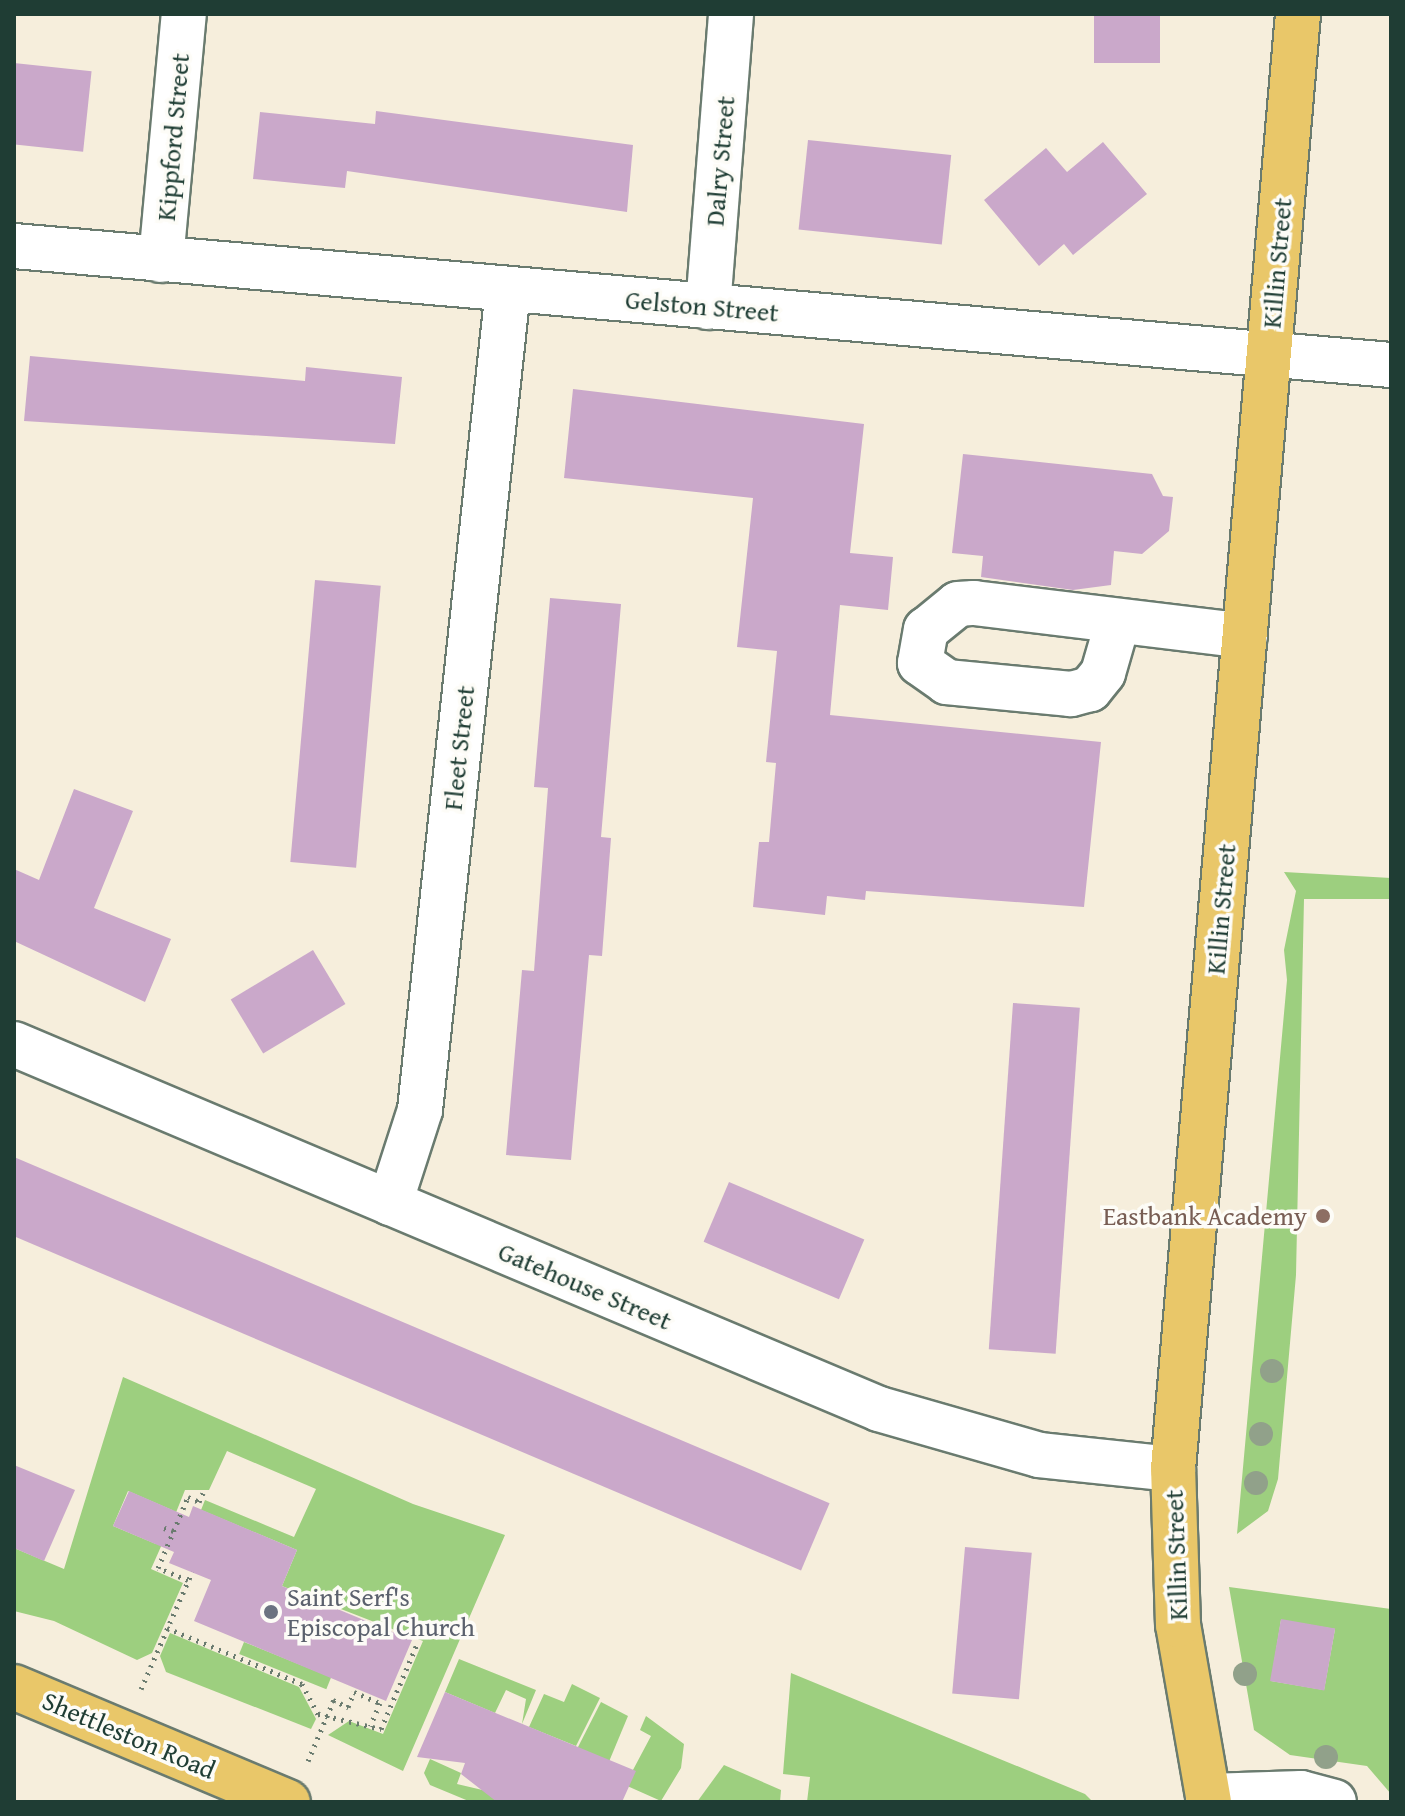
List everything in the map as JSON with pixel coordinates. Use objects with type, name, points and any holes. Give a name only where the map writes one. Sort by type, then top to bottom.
[{"type":"main road","name":"Killin Street","points":[[1208,1799],[1178,1625],[1173,1469],[1298,14]]},
{"type":"main road","name":"Shettleston Road","points":[[14,1687],[288,1802]]},
{"type":"street","name":"Kippford Street","points":[[161,260],[184,14]]},
{"type":"street","name":"Dalry Street","points":[[708,307],[731,14]]},
{"type":"street","name":"Gelston Street","points":[[14,246],[1391,365]]},
{"type":"street","name":"Fleet Street","points":[[390,1203],[420,1110],[508,289]]},
{"type":"street","points":[[1118,621],[1245,636]]},
{"type":"street","name":"Gatehouse Street","points":[[14,1044],[922,1424],[1039,1455],[1173,1469]]},
{"type":"street","points":[[1208,1799],[1301,1793],[1334,1802]]},
{"type":"path","points":[[188,1580],[158,1568],[188,1497],[199,1502],[203,1493]]},
{"type":"path","points":[[164,1528],[174,1531]]},
{"type":"path","points":[[150,1669],[192,1572]]},
{"type":"path","points":[[167,1628],[302,1684],[326,1718]]},
{"type":"path","points":[[326,1718],[349,1716],[381,1729],[418,1642]]},
{"type":"path","points":[[317,1738],[334,1699],[348,1707],[354,1692],[380,1703],[370,1726]]},
{"type":"green space","points":[[1284,872],[1391,878],[1391,899],[1304,899],[1296,1275],[1278,1479],[1268,1511],[1237,1534],[1287,980],[1284,950],[1296,891]]},
{"type":"green space","points":[[123,1377],[413,1504],[505,1535],[403,1771],[328,1735],[349,1721],[383,1734],[423,1641],[282,1586],[297,1550],[201,1510],[205,1500],[294,1537],[316,1489],[227,1451],[209,1490],[185,1490],[171,1525],[172,1510],[128,1491],[113,1526],[156,1544],[167,1533],[151,1569],[183,1583],[152,1653],[137,1660],[54,1621],[14,1611],[14,1548],[64,1569]]},
{"type":"green space","points":[[1229,1587],[1391,1609],[1391,1794],[1367,1766],[1290,1755],[1254,1730]],"holes":[[[1281,1620],[1335,1629],[1324,1690],[1271,1681]]]},
{"type":"green space","points":[[170,1633],[299,1687],[316,1719],[311,1729],[166,1672],[160,1656]]},
{"type":"green space","points":[[244,1642],[331,1677],[326,1689],[239,1654]]},
{"type":"green space","points":[[459,1659],[536,1690],[522,1724],[526,1699],[506,1690],[495,1713],[445,1692]]},
{"type":"green space","points":[[791,1673],[1085,1794],[1093,1802],[807,1802],[810,1777],[783,1774]]},
{"type":"green space","points":[[572,1684],[600,1698],[576,1746],[529,1727],[544,1694],[564,1702]]},
{"type":"green space","points":[[601,1702],[628,1716],[603,1776],[577,1749]]},
{"type":"green space","points":[[646,1716],[684,1744],[681,1768],[661,1801],[625,1785],[651,1736],[640,1730]]},
{"type":"green space","points":[[430,1759],[461,1773],[457,1784],[533,1802],[471,1802],[430,1785],[424,1773]]},
{"type":"green space","points":[[724,1765],[781,1790],[780,1802],[697,1802]]},
{"type":"building","points":[[1094,14],[1160,14],[1160,63],[1094,63]]},
{"type":"building","points":[[14,63],[92,71],[83,152],[14,144]]},
{"type":"building","points":[[376,111],[633,145],[627,212],[347,171],[345,188],[253,179],[260,112],[375,124]]},
{"type":"building","points":[[808,140],[951,155],[942,245],[799,230]]},
{"type":"building","points":[[1103,142],[1147,194],[1073,255],[1064,244],[1039,266],[984,200],[1046,148],[1067,172]]},
{"type":"building","points":[[30,356],[305,381],[306,367],[402,377],[395,444],[24,421]]},
{"type":"building","points":[[573,389],[864,424],[850,553],[893,557],[888,610],[840,605],[830,715],[1101,742],[1084,907],[866,891],[865,900],[827,896],[825,915],[753,907],[759,842],[769,842],[776,763],[766,762],[777,651],[737,647],[753,498],[564,478]]},
{"type":"building","points":[[963,454],[1152,474],[1163,496],[1173,497],[1169,531],[1142,554],[1114,551],[1111,585],[1073,590],[981,577],[983,556],[952,553]]},
{"type":"building","points":[[315,580],[381,586],[356,868],[290,862]]},
{"type":"building","points":[[550,598],[621,604],[601,837],[611,838],[602,956],[589,955],[571,1160],[506,1155],[522,970],[534,971],[548,788],[534,787]]},
{"type":"building","points":[[74,789],[133,811],[94,908],[171,939],[145,1002],[14,941],[14,869],[39,880]]},
{"type":"building","points":[[313,950],[345,1004],[263,1053],[231,999]]},
{"type":"building","points":[[1013,1003],[1080,1008],[1056,1354],[989,1349]]},
{"type":"building","points":[[14,1157],[830,1503],[801,1570],[14,1236]]},
{"type":"building","points":[[729,1182],[864,1239],[839,1299],[704,1242]]},
{"type":"building","points":[[14,1465],[75,1490],[44,1561],[14,1548]]},
{"type":"building","name":"Saint Serf's Episcopal Church","points":[[129,1491],[189,1517],[193,1506],[297,1550],[282,1586],[412,1640],[386,1701],[194,1621],[211,1580],[169,1563],[174,1552],[113,1526]]},
{"type":"building","points":[[965,1547],[1032,1553],[1019,1699],[952,1693]]},
{"type":"building","points":[[1281,1619],[1335,1629],[1324,1691],[1270,1681]]},
{"type":"building","points":[[445,1692],[636,1771],[622,1802],[497,1802],[461,1774],[465,1763],[417,1757]]},
{"type":"place","name":"Eastbank Academy","points":[[1323,1216]]},
{"type":"place","name":"Saint Serf's Episcopal Church","points":[[271,1612]]}]
